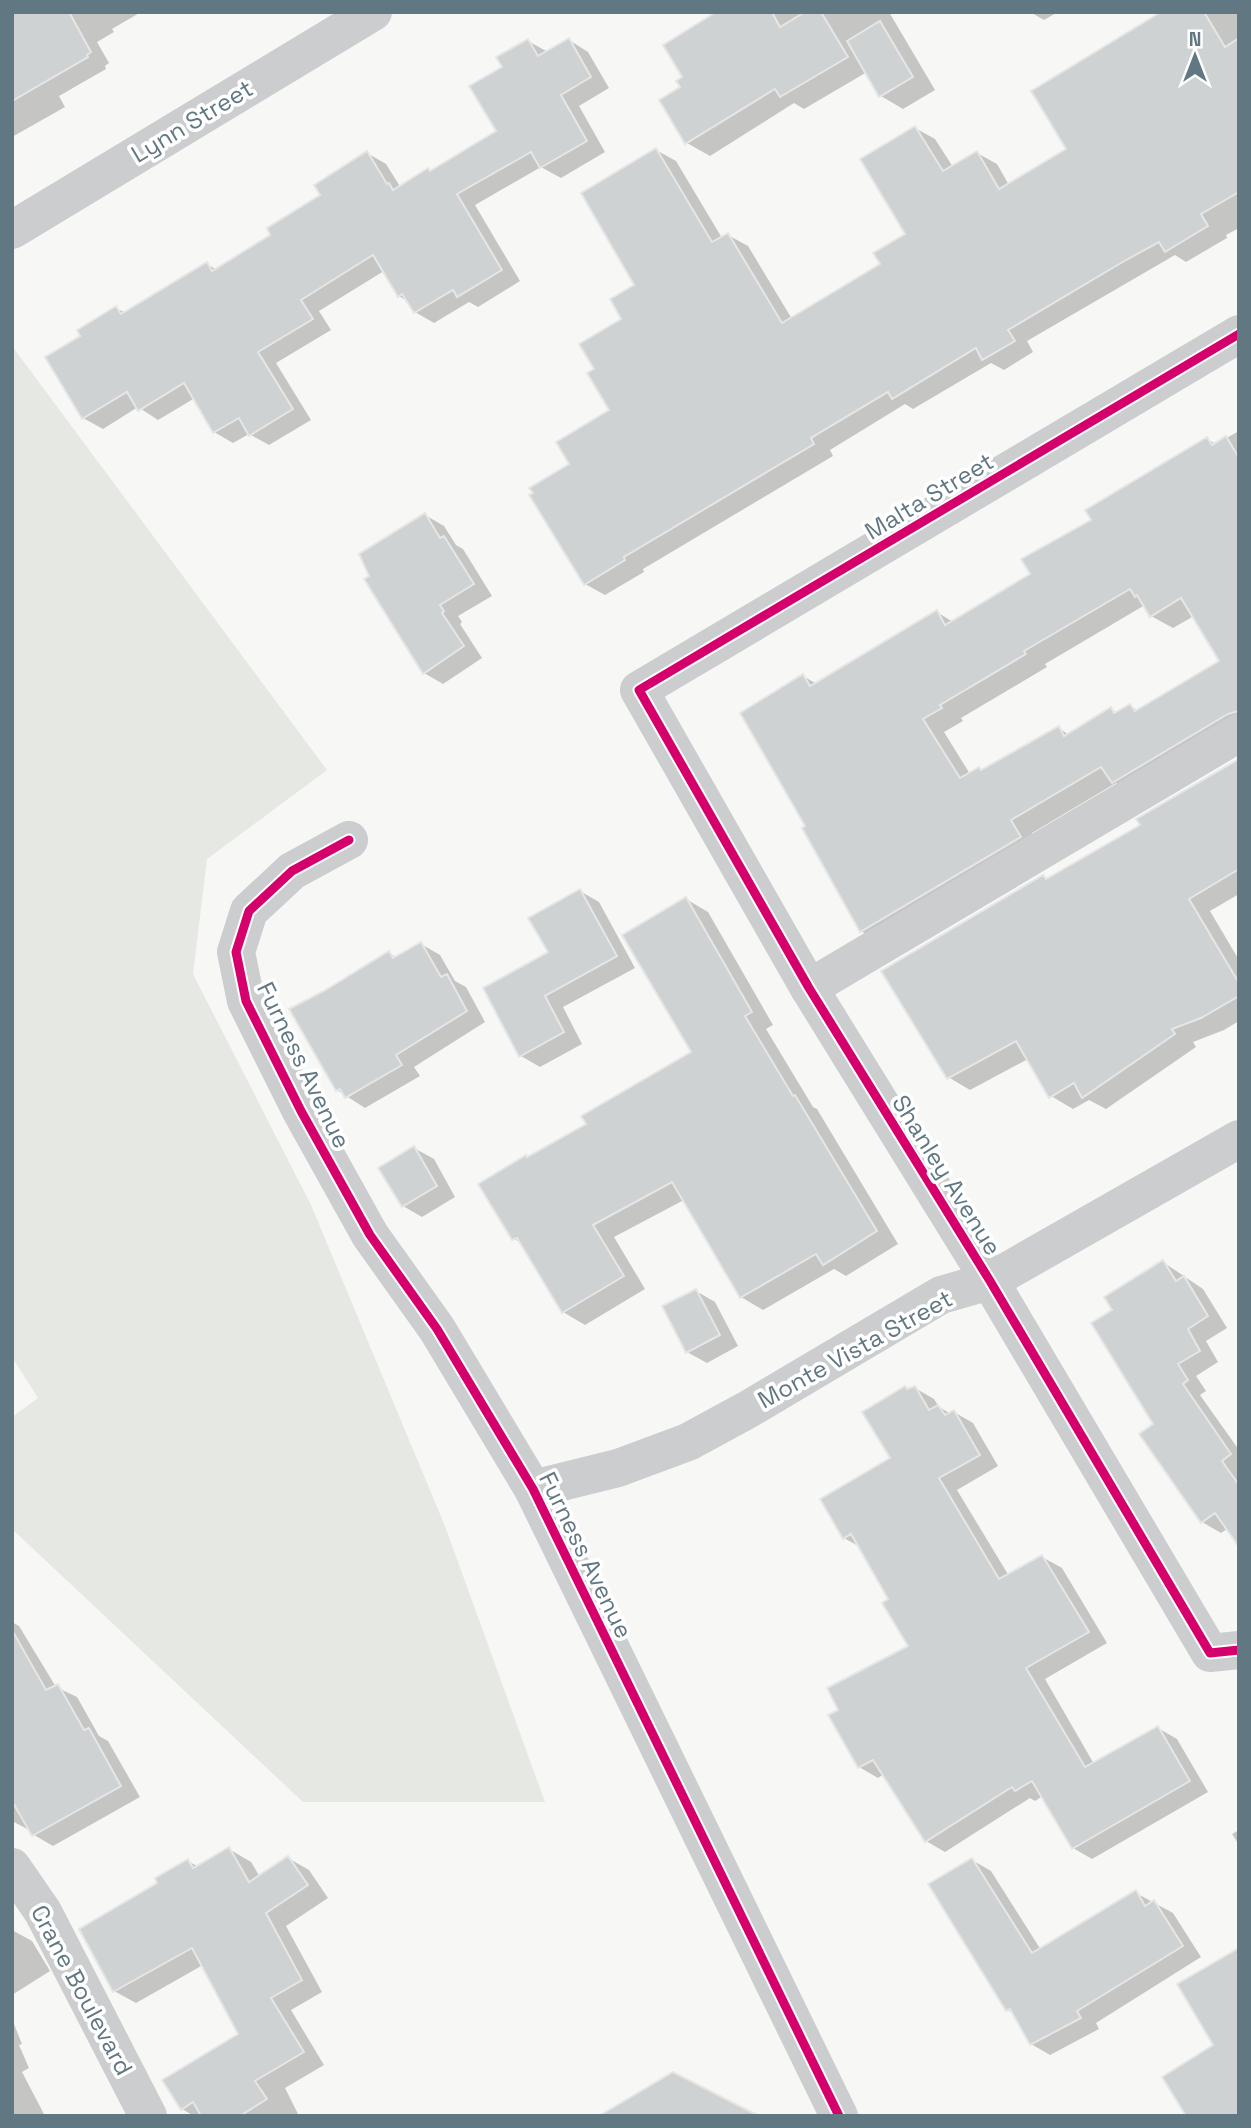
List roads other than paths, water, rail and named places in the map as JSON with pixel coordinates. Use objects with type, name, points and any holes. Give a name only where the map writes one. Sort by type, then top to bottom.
[{"type":"street","name":"Lynn Street","points":[[12,230],[373,12]]},
{"type":"street","name":"Malta Street","points":[[639,690],[1239,334]]},
{"type":"street","name":"Shanley Avenue","points":[[639,690],[809,988],[990,1282],[1210,1653],[1239,1650]]},
{"type":"street","points":[[809,988],[1239,733]]},
{"type":"street","name":"Furness Avenue","points":[[349,840],[292,872],[249,911],[236,952],[246,1001],[301,1111],[370,1235],[437,1329],[533,1489],[838,2116]]},
{"type":"street","name":"Monte Vista Street","points":[[533,1489],[618,1468],[688,1442],[941,1295],[990,1282],[1239,1139]]},
{"type":"street","name":"Crane Boulevard","points":[[12,1867],[43,1912],[148,2116]]}]
